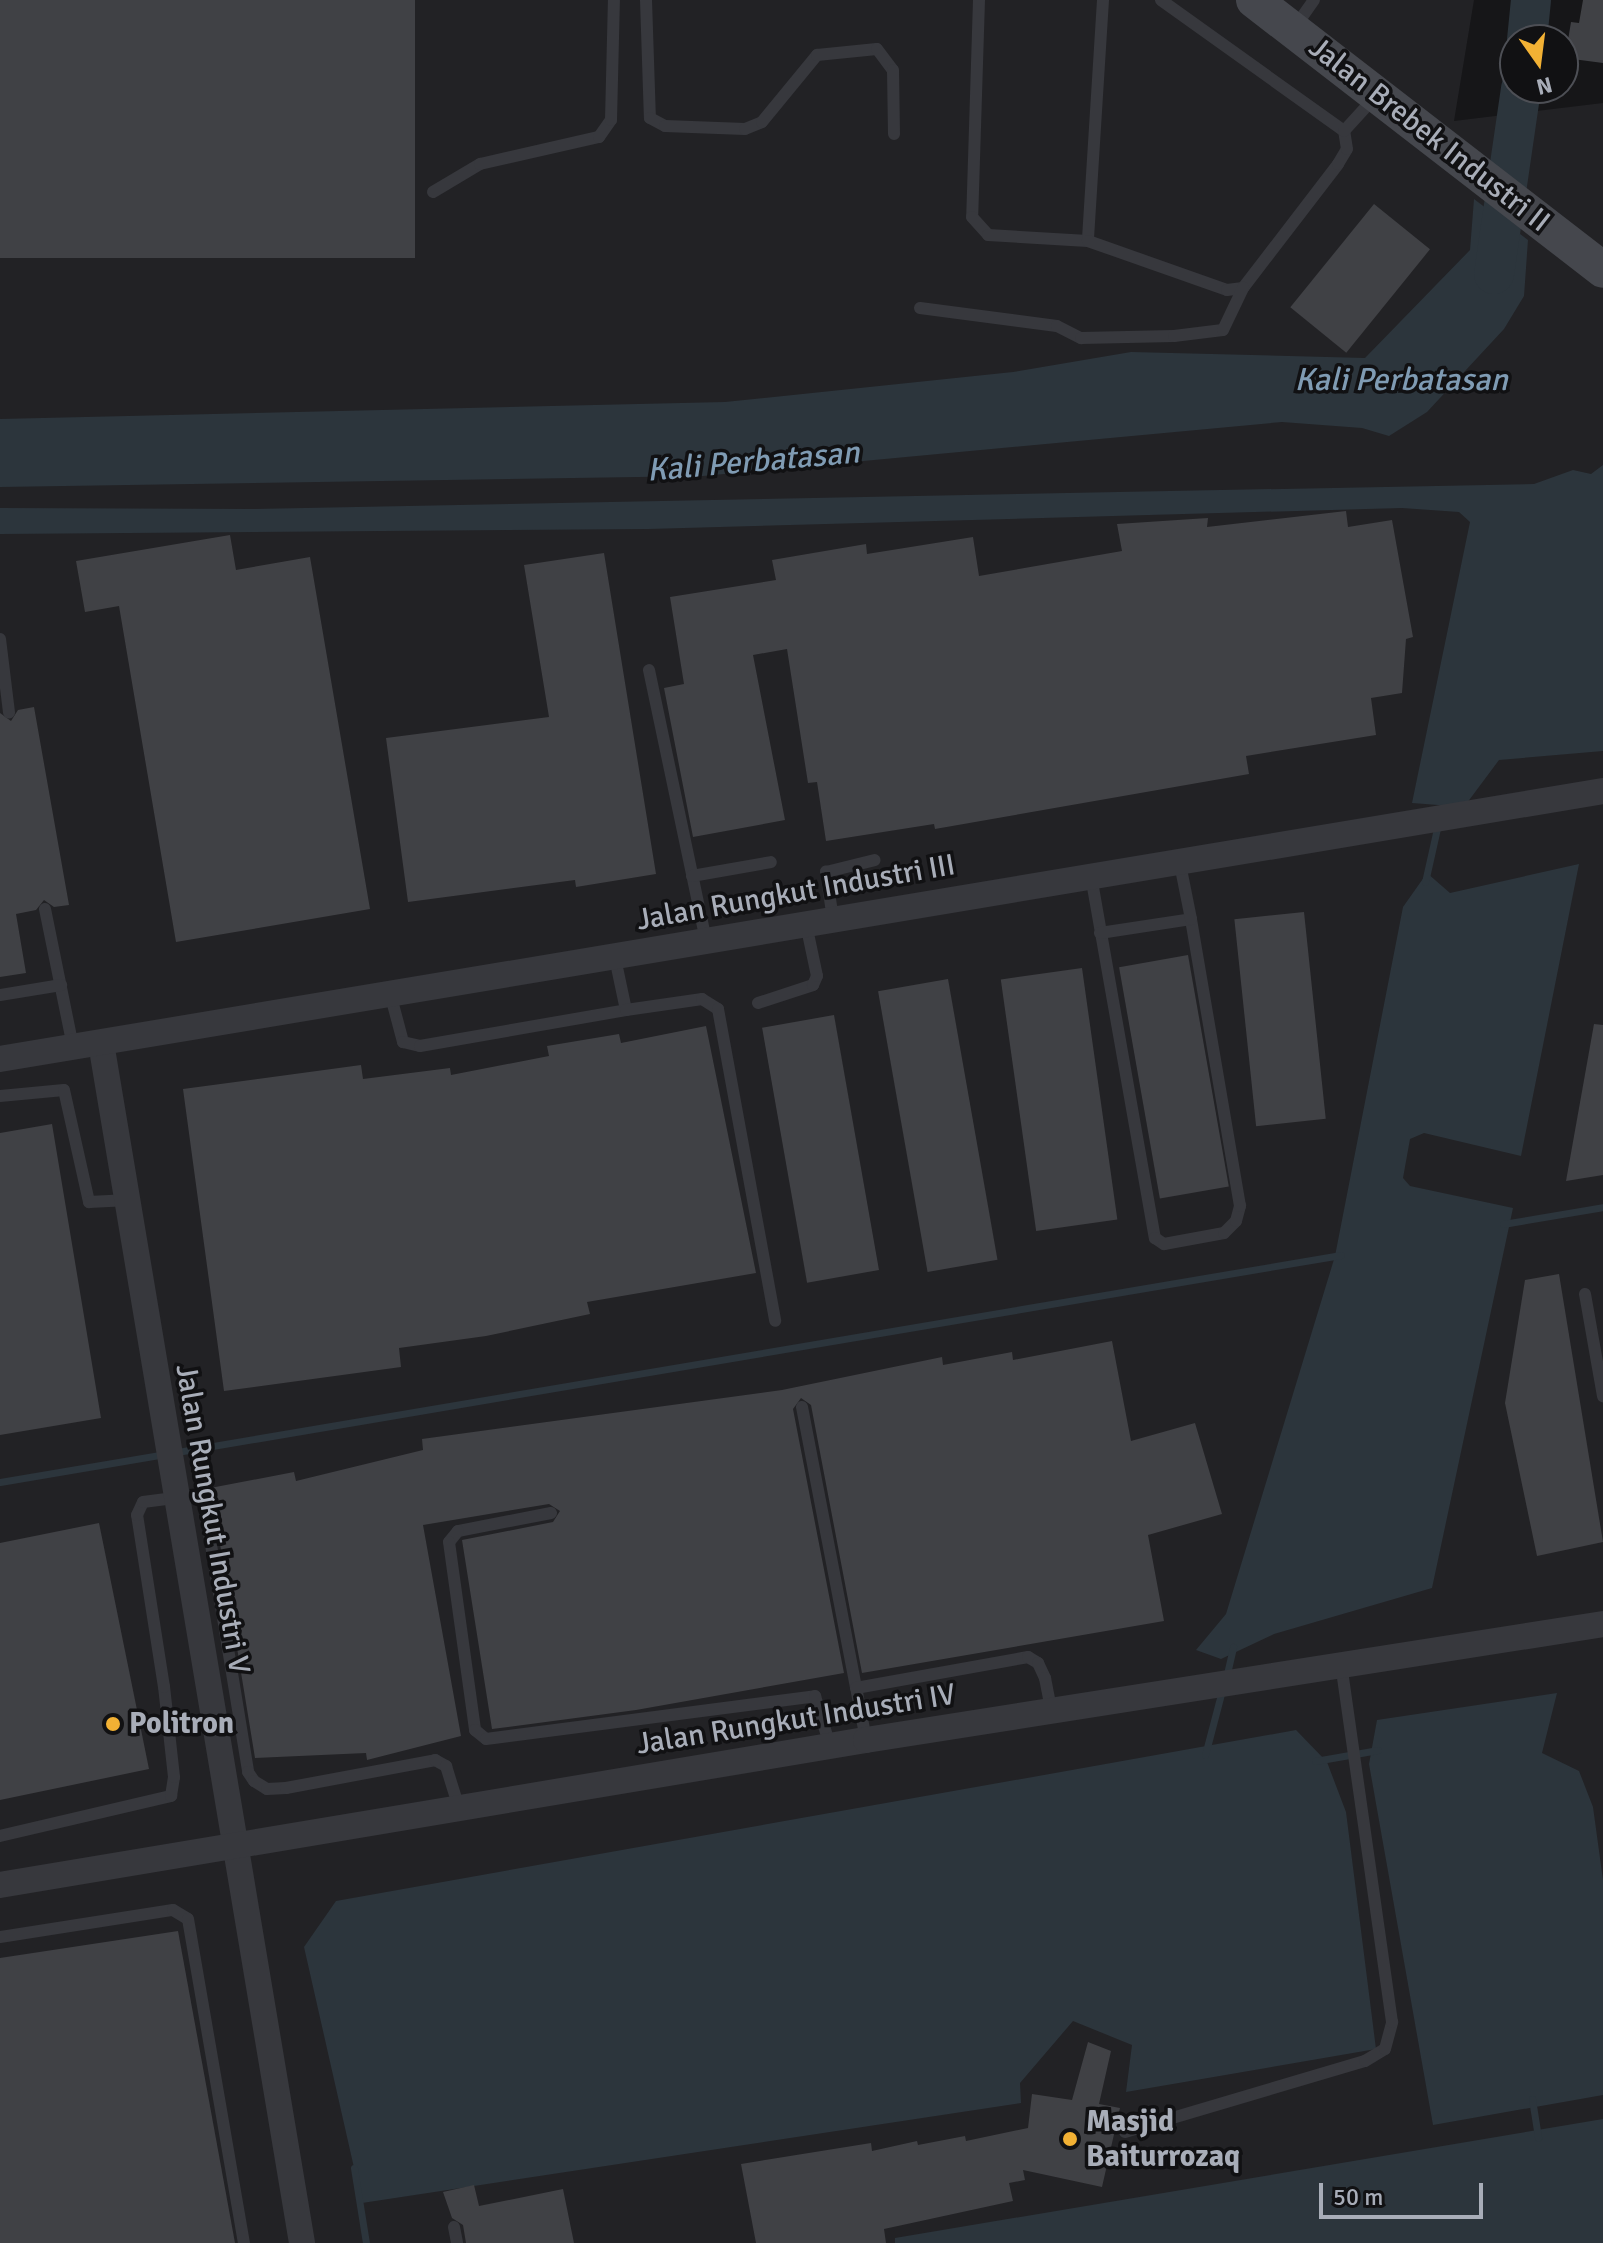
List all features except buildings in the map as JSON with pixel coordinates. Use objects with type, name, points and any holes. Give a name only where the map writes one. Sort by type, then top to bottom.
[{"type":"street","name":"Jalan Brebek Industri II","points":[[1254,0],[1603,270]]},
{"type":"street","name":"Jalan Rungkut Industri III","points":[[0,1059],[615,958],[1091,873],[1603,791]]},
{"type":"street","name":"Jalan Rungkut Industri V","points":[[101,1043],[124,1200],[302,2243]]},
{"type":"street","name":"Jalan Rungkut Industri IV","points":[[0,1885],[866,1740],[1603,1624]]},
{"type":"lane","points":[[433,192],[480,164],[599,137],[611,120],[614,0]]},
{"type":"lane","points":[[646,0],[650,118],[665,126],[745,129],[762,122],[817,55],[832,49],[877,49],[893,70],[894,134]]},
{"type":"lane","points":[[979,0],[972,217],[988,235],[1088,241],[1227,290],[1243,288]]},
{"type":"lane","points":[[1088,241],[1103,0]]},
{"type":"lane","points":[[920,308],[1057,326],[1081,338],[1174,336],[1223,330],[1243,288],[1338,164],[1347,149],[1344,131],[1161,0]]},
{"type":"lane","points":[[1293,30],[1314,0]]},
{"type":"lane","points":[[1344,131],[1376,95]]},
{"type":"lane","points":[[0,639],[9,712]]},
{"type":"lane","points":[[649,670],[706,941]]},
{"type":"lane","points":[[1091,873],[1155,1238],[1164,1244],[1190,1241],[1224,1233],[1236,1221],[1240,1206],[1179,859]]},
{"type":"lane","points":[[833,919],[826,872],[875,860]]},
{"type":"lane","points":[[692,876],[771,862]]},
{"type":"lane","points":[[45,909],[73,1047]]},
{"type":"lane","points":[[1100,933],[1191,919]]},
{"type":"lane","points":[[758,1003],[813,985],[817,976],[806,924]]},
{"type":"lane","points":[[615,958],[626,1010]]},
{"type":"lane","points":[[0,995],[61,985]]},
{"type":"lane","points":[[390,993],[403,1042],[410,1046],[702,999],[718,1009],[775,1321]]},
{"type":"lane","points":[[0,1096],[64,1090],[89,1202],[124,1200]]},
{"type":"lane","points":[[1585,1294],[1603,1396]]},
{"type":"lane","points":[[802,1407],[866,1740]]},
{"type":"lane","points":[[0,1836],[171,1796],[174,1777],[164,1687],[137,1515],[143,1502],[174,1485],[198,1495],[204,1502],[248,1772],[254,1781],[267,1789],[286,1788],[435,1760],[446,1766],[459,1808]]},
{"type":"lane","points":[[551,1513],[458,1531],[449,1542],[475,1730],[486,1739],[806,1695],[819,1701],[830,1746]]},
{"type":"lane","points":[[856,1688],[1028,1657],[1038,1663],[1045,1678],[1051,1710]]},
{"type":"lane","points":[[1125,2132],[1378,2057],[1392,2022],[1341,1664]]},
{"type":"lane","points":[[0,1937],[173,1910],[188,1919],[244,2243]]},
{"type":"lane","points":[[454,2227],[457,2243]]},
{"type":"shaded area","points":[[0,0],[1474,0],[1454,121],[1603,103],[1603,2243],[0,2243]]},
{"type":"water","name":"Kali Perbatasan","points":[[1474,199],[1528,240],[1524,296],[1504,329],[1427,412],[1389,436],[1362,428],[1282,422],[703,476],[0,487],[0,419],[725,402],[1013,372],[1131,352],[1365,358],[1470,250]]},
{"type":"water","points":[[1603,465],[1603,751],[1499,760],[1464,807],[1412,803],[1470,522],[1459,512],[1402,508],[648,529],[0,534],[0,508],[253,509],[1534,484],[1573,470],[1591,474]]},
{"type":"water","points":[[1579,864],[1521,1156],[1424,1133],[1410,1139],[1403,1178],[1410,1186],[1513,1208],[1432,1588],[1274,1634],[1221,1659],[1196,1650],[1226,1614],[1335,1256],[1403,907],[1427,873],[1450,893]]},
{"type":"water","points":[[1557,1693],[1542,1753],[1579,1771],[1593,1807],[1603,1880],[1603,2095],[1433,2125],[1369,1764],[1377,1720]]},
{"type":"water","points":[[1296,1730],[1327,1762],[1346,1812],[1376,2049],[1126,2092],[1132,2045],[1073,2021],[1020,2083],[1021,2103],[362,2203],[304,1947],[336,1901]]},
{"type":"water","points":[[1603,2119],[1603,2243],[895,2243],[895,2238]]},
{"type":"waterway","name":"Kali Perbatasan","points":[[1529,24],[1531,0]]},
{"type":"waterway","name":"Kali Perbatasan","points":[[1494,274],[1519,104]]},
{"type":"waterway","points":[[1425,882],[1438,824]]},
{"type":"waterway","points":[[1503,1224],[1603,1207]]},
{"type":"waterway","points":[[0,1482],[1341,1255]]},
{"type":"waterway","points":[[1226,1678],[1233,1647]]},
{"type":"waterway","points":[[1205,1755],[1222,1690]]},
{"type":"waterway","points":[[1315,1761],[1378,1750]]},
{"type":"waterway","points":[[1532,2099],[1538,2138]]},
{"type":"waterway","points":[[354,2168],[366,2243]]},
{"type":"place","name":"Politron","points":[[113,1724]]},
{"type":"place","name":"Masjid Baiturrozaq","points":[[1070,2139]]}]
